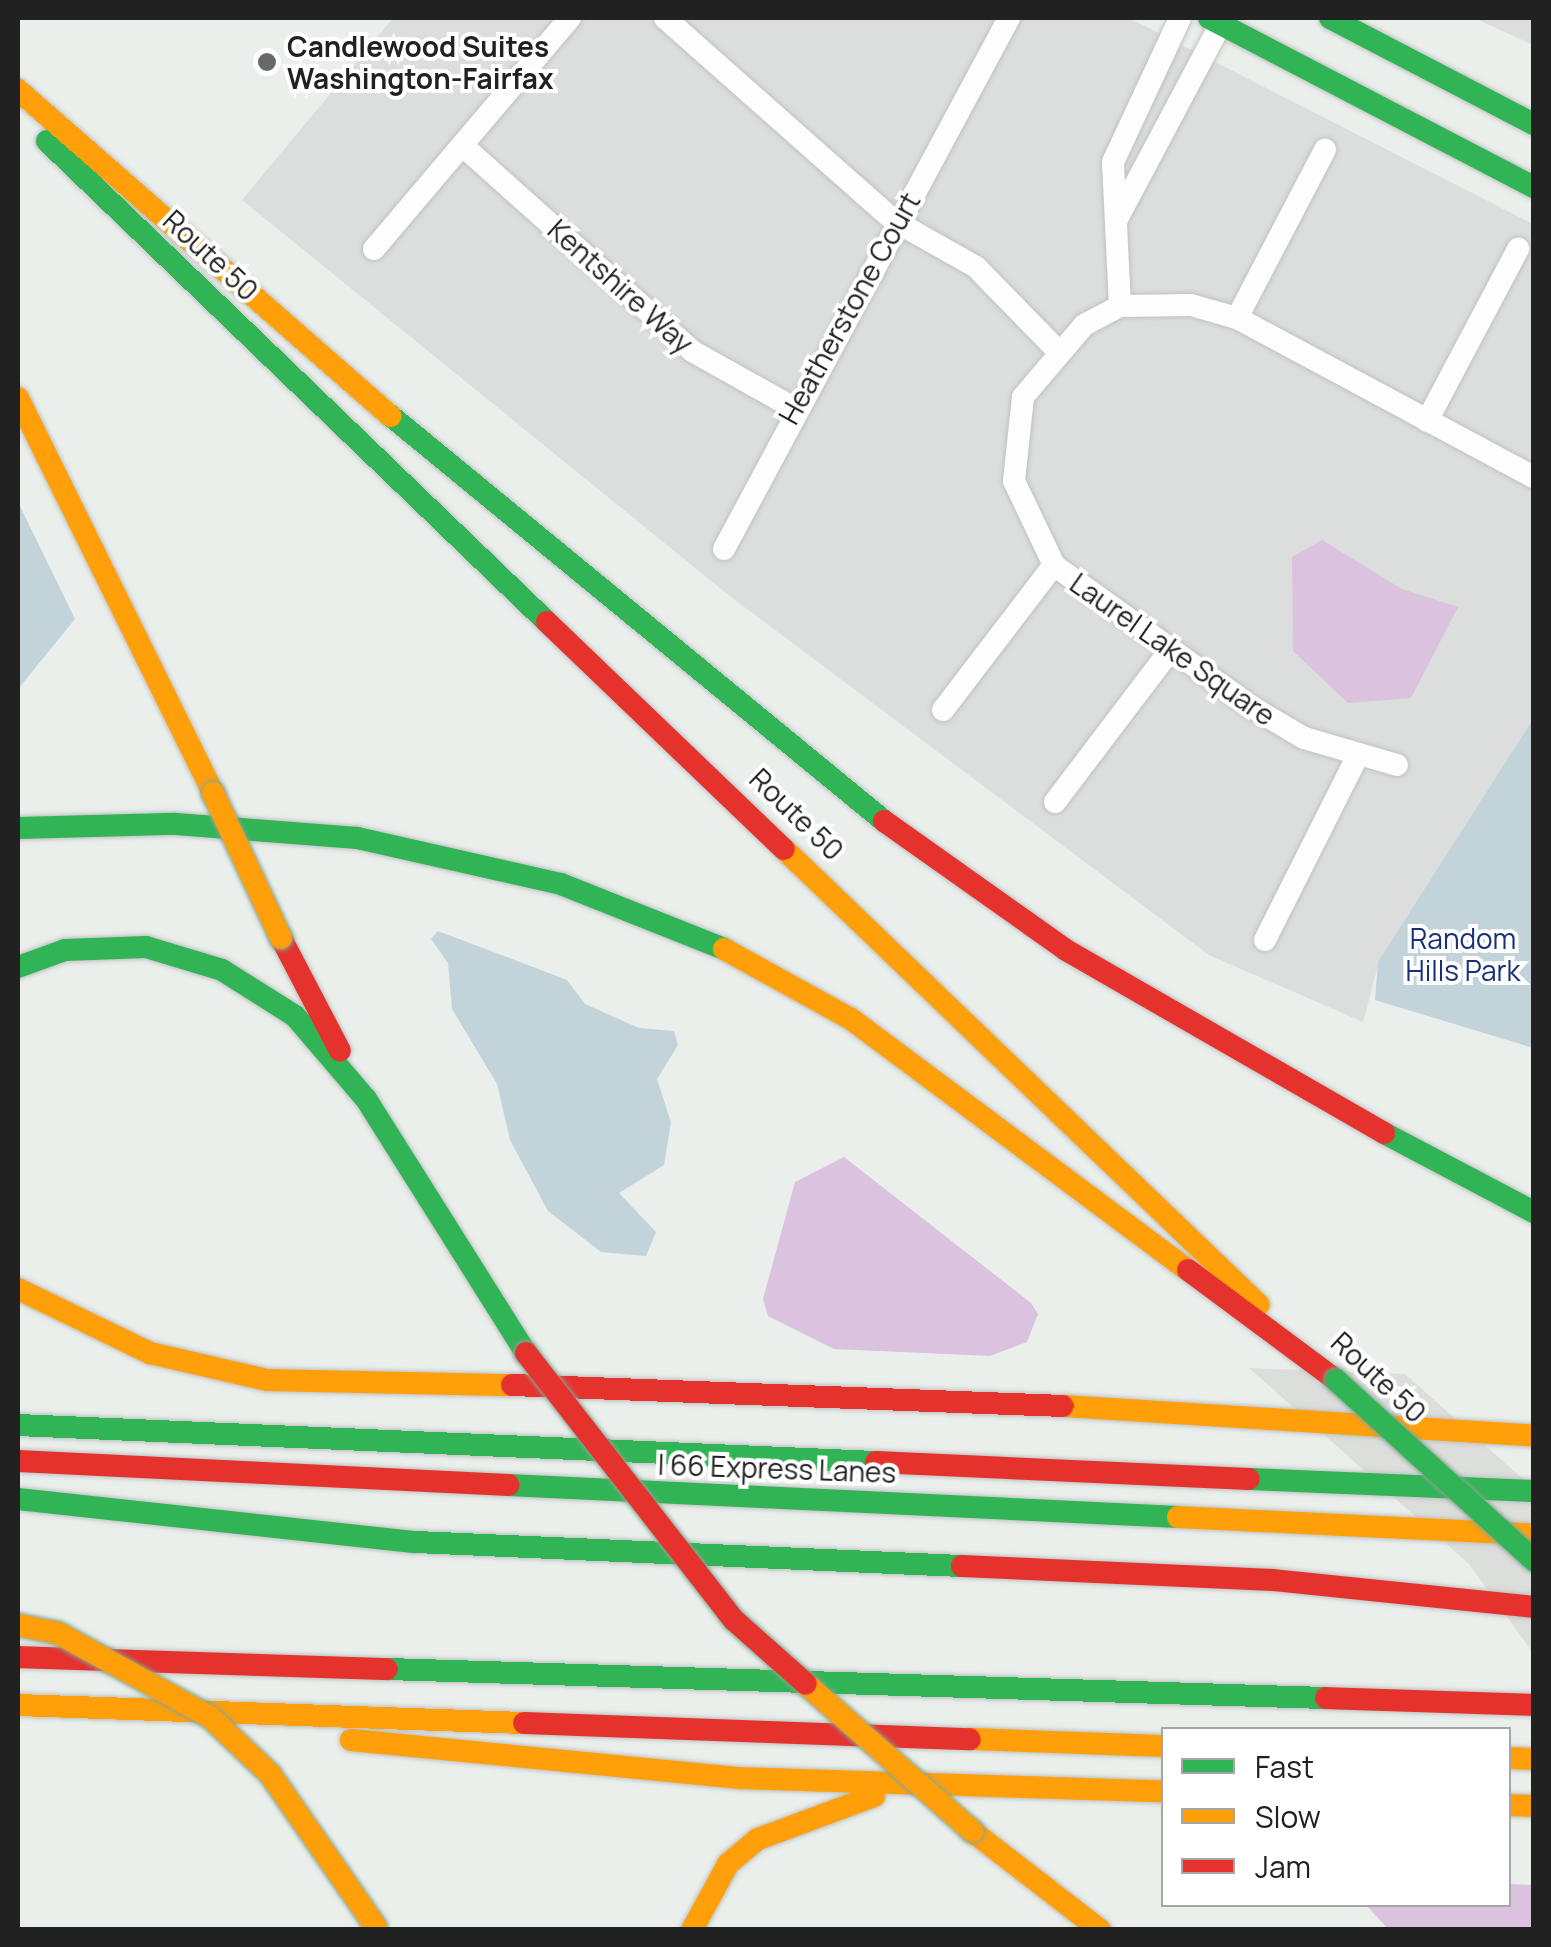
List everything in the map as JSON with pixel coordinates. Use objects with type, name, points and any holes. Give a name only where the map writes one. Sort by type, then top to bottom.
[{"type":"main road","points":[[1330,18],[1534,124]]},
{"type":"main road","points":[[1218,20],[1534,187]]},
{"type":"main road","points":[[18,90],[581,581],[893,827],[1236,1055],[1534,1212]]},
{"type":"main road","name":"Route 50","points":[[18,113],[1336,1380],[1534,1560]]},
{"type":"main road","points":[[18,398],[281,938],[366,1099],[526,1353],[734,1620],[962,1834],[1072,1930]]},
{"type":"main road","points":[[18,828],[176,824],[357,838],[561,884],[684,927],[851,1018],[1336,1380]]},
{"type":"main road","points":[[18,967],[106,946],[146,947],[222,970],[295,1016],[366,1099]]},
{"type":"main road","points":[[18,1289],[150,1353],[267,1380],[845,1392],[1534,1436]]},
{"type":"main road","points":[[18,1424],[1534,1491]]},
{"type":"main road","name":"I 66 Express Lanes","points":[[18,1461],[1534,1534]]},
{"type":"main road","points":[[18,1499],[416,1542],[1492,1598],[1534,1606]]},
{"type":"main road","points":[[18,1625],[58,1633],[210,1717],[270,1774],[376,1928]]},
{"type":"main road","points":[[18,1657],[1534,1706]]},
{"type":"main road","points":[[18,1705],[1161,1746]]},
{"type":"main road","points":[[222,1713],[382,1747],[560,1764],[1161,1791]]},
{"type":"main road","points":[[692,1930],[728,1864],[758,1839],[820,1808],[956,1782]]},
{"type":"main road","points":[[962,1834],[1100,1930]]},
{"type":"street","points":[[374,249],[570,18]]},
{"type":"street","points":[[665,18],[892,220],[976,267],[1056,349]]},
{"type":"street","name":"Heatherstone Court","points":[[724,549],[792,407],[892,220],[1009,18]]},
{"type":"street","points":[[1180,18],[1113,162],[1120,306],[1191,304],[1237,318],[1534,477]]},
{"type":"street","points":[[1117,219],[1218,20]]},
{"type":"street","name":"Kentshire Way","points":[[463,146],[692,351],[792,407]]},
{"type":"street","points":[[1237,318],[1325,150]]},
{"type":"street","points":[[1427,422],[1518,249]]},
{"type":"street","name":"Laurel Lake Square","points":[[1120,306],[1056,349],[1023,397],[1014,434],[1014,481],[1054,565],[1169,652],[1304,738],[1357,757],[1397,765]]},
{"type":"street","points":[[943,710],[1054,565]]},
{"type":"street","points":[[1055,802],[1169,652]]},
{"type":"street","points":[[1265,940],[1357,757]]},
{"type":"shaded area","points":[[393,18],[1129,18],[1533,224],[1533,719],[1379,962],[1363,1022],[1209,955],[731,597],[242,200]]},
{"type":"shaded area","points":[[1474,18],[1533,18],[1533,45]]},
{"type":"shaded area","points":[[1322,540],[1402,589],[1458,607],[1411,698],[1348,703],[1293,651],[1292,557]]},
{"type":"shaded area","points":[[844,1157],[1031,1303],[1038,1314],[1027,1342],[990,1356],[834,1349],[768,1316],[763,1299],[795,1182]]},
{"type":"shaded area","points":[[1511,1884],[1533,1885],[1533,1929],[1388,1929],[1368,1907],[1511,1907]]},
{"type":"green space","points":[[18,502],[75,619],[18,689]]},
{"type":"green space","name":"Random Hills Park","points":[[1533,719],[1533,1048],[1375,1000],[1378,962]]},
{"type":"green space","points":[[438,931],[567,980],[585,1004],[639,1028],[674,1031],[678,1045],[657,1079],[671,1122],[664,1165],[619,1193],[656,1232],[646,1256],[601,1252],[548,1211],[510,1140],[497,1084],[452,1009],[448,963],[431,939]]},
{"type":"pier","points":[[1249,1368],[1405,1374],[1533,1488],[1533,1653],[1469,1564]]},
{"type":"traffic: fast","points":[[1209,18],[1534,187]]},
{"type":"traffic: fast","points":[[1330,18],[1534,124]]},
{"type":"traffic: fast","points":[[47,141],[547,622]]},
{"type":"traffic: fast","points":[[391,416],[884,821]]},
{"type":"traffic: fast","points":[[18,828],[176,824],[357,838],[561,884],[724,949]]},
{"type":"traffic: fast","points":[[18,967],[65,950],[146,947],[222,970],[295,1016],[366,1099],[526,1353]]},
{"type":"traffic: fast","points":[[1384,1133],[1534,1212]]},
{"type":"traffic: fast","points":[[1336,1380],[1534,1560]]},
{"type":"traffic: fast","points":[[18,1425],[876,1462]]},
{"type":"traffic: fast","points":[[1249,1479],[1534,1491]]},
{"type":"traffic: fast","points":[[508,1485],[1178,1517]]},
{"type":"traffic: fast","points":[[18,1499],[416,1542],[962,1566]]},
{"type":"traffic: fast","points":[[387,1669],[1326,1698]]},
{"type":"traffic: slow","points":[[18,90],[391,416]]},
{"type":"traffic: slow","points":[[18,398],[213,793]]},
{"type":"traffic: slow","points":[[213,793],[281,938]]},
{"type":"traffic: slow","points":[[784,849],[1259,1305]]},
{"type":"traffic: slow","points":[[724,949],[851,1019],[1188,1270]]},
{"type":"traffic: slow","points":[[18,1289],[150,1353],[267,1380],[512,1385]]},
{"type":"traffic: slow","points":[[1063,1406],[1534,1436]]},
{"type":"traffic: slow","points":[[1178,1517],[1528,1534]]},
{"type":"traffic: slow","points":[[18,1625],[58,1633],[210,1717],[270,1774],[376,1927]]},
{"type":"traffic: slow","points":[[806,1684],[972,1831]]},
{"type":"traffic: slow","points":[[18,1705],[524,1723]]},
{"type":"traffic: slow","points":[[970,1739],[1161,1746]]},
{"type":"traffic: slow","points":[[351,1740],[740,1778],[1161,1791]]},
{"type":"traffic: slow","points":[[1511,1758],[1534,1759]]},
{"type":"traffic: slow","points":[[692,1930],[728,1864],[758,1839],[874,1796]]},
{"type":"traffic: slow","points":[[1511,1805],[1534,1806]]},
{"type":"traffic: slow","points":[[972,1831],[1100,1930]]},
{"type":"traffic: jam","points":[[547,622],[784,849]]},
{"type":"traffic: jam","points":[[884,821],[1066,950],[1384,1133]]},
{"type":"traffic: jam","points":[[281,938],[340,1051]]},
{"type":"traffic: jam","points":[[1188,1270],[1336,1380]]},
{"type":"traffic: jam","points":[[526,1353],[734,1620],[806,1684]]},
{"type":"traffic: jam","points":[[512,1385],[1063,1406]]},
{"type":"traffic: jam","points":[[18,1461],[508,1485]]},
{"type":"traffic: jam","points":[[876,1462],[1249,1479]]},
{"type":"traffic: jam","points":[[962,1566],[1273,1580],[1534,1607]]},
{"type":"traffic: jam","points":[[18,1657],[387,1669]]},
{"type":"traffic: jam","points":[[1326,1698],[1534,1705]]},
{"type":"traffic: jam","points":[[524,1723],[970,1739]]},
{"type":"place","name":"Candlewood Suites Washington-Fairfax","points":[[267,62]]}]
